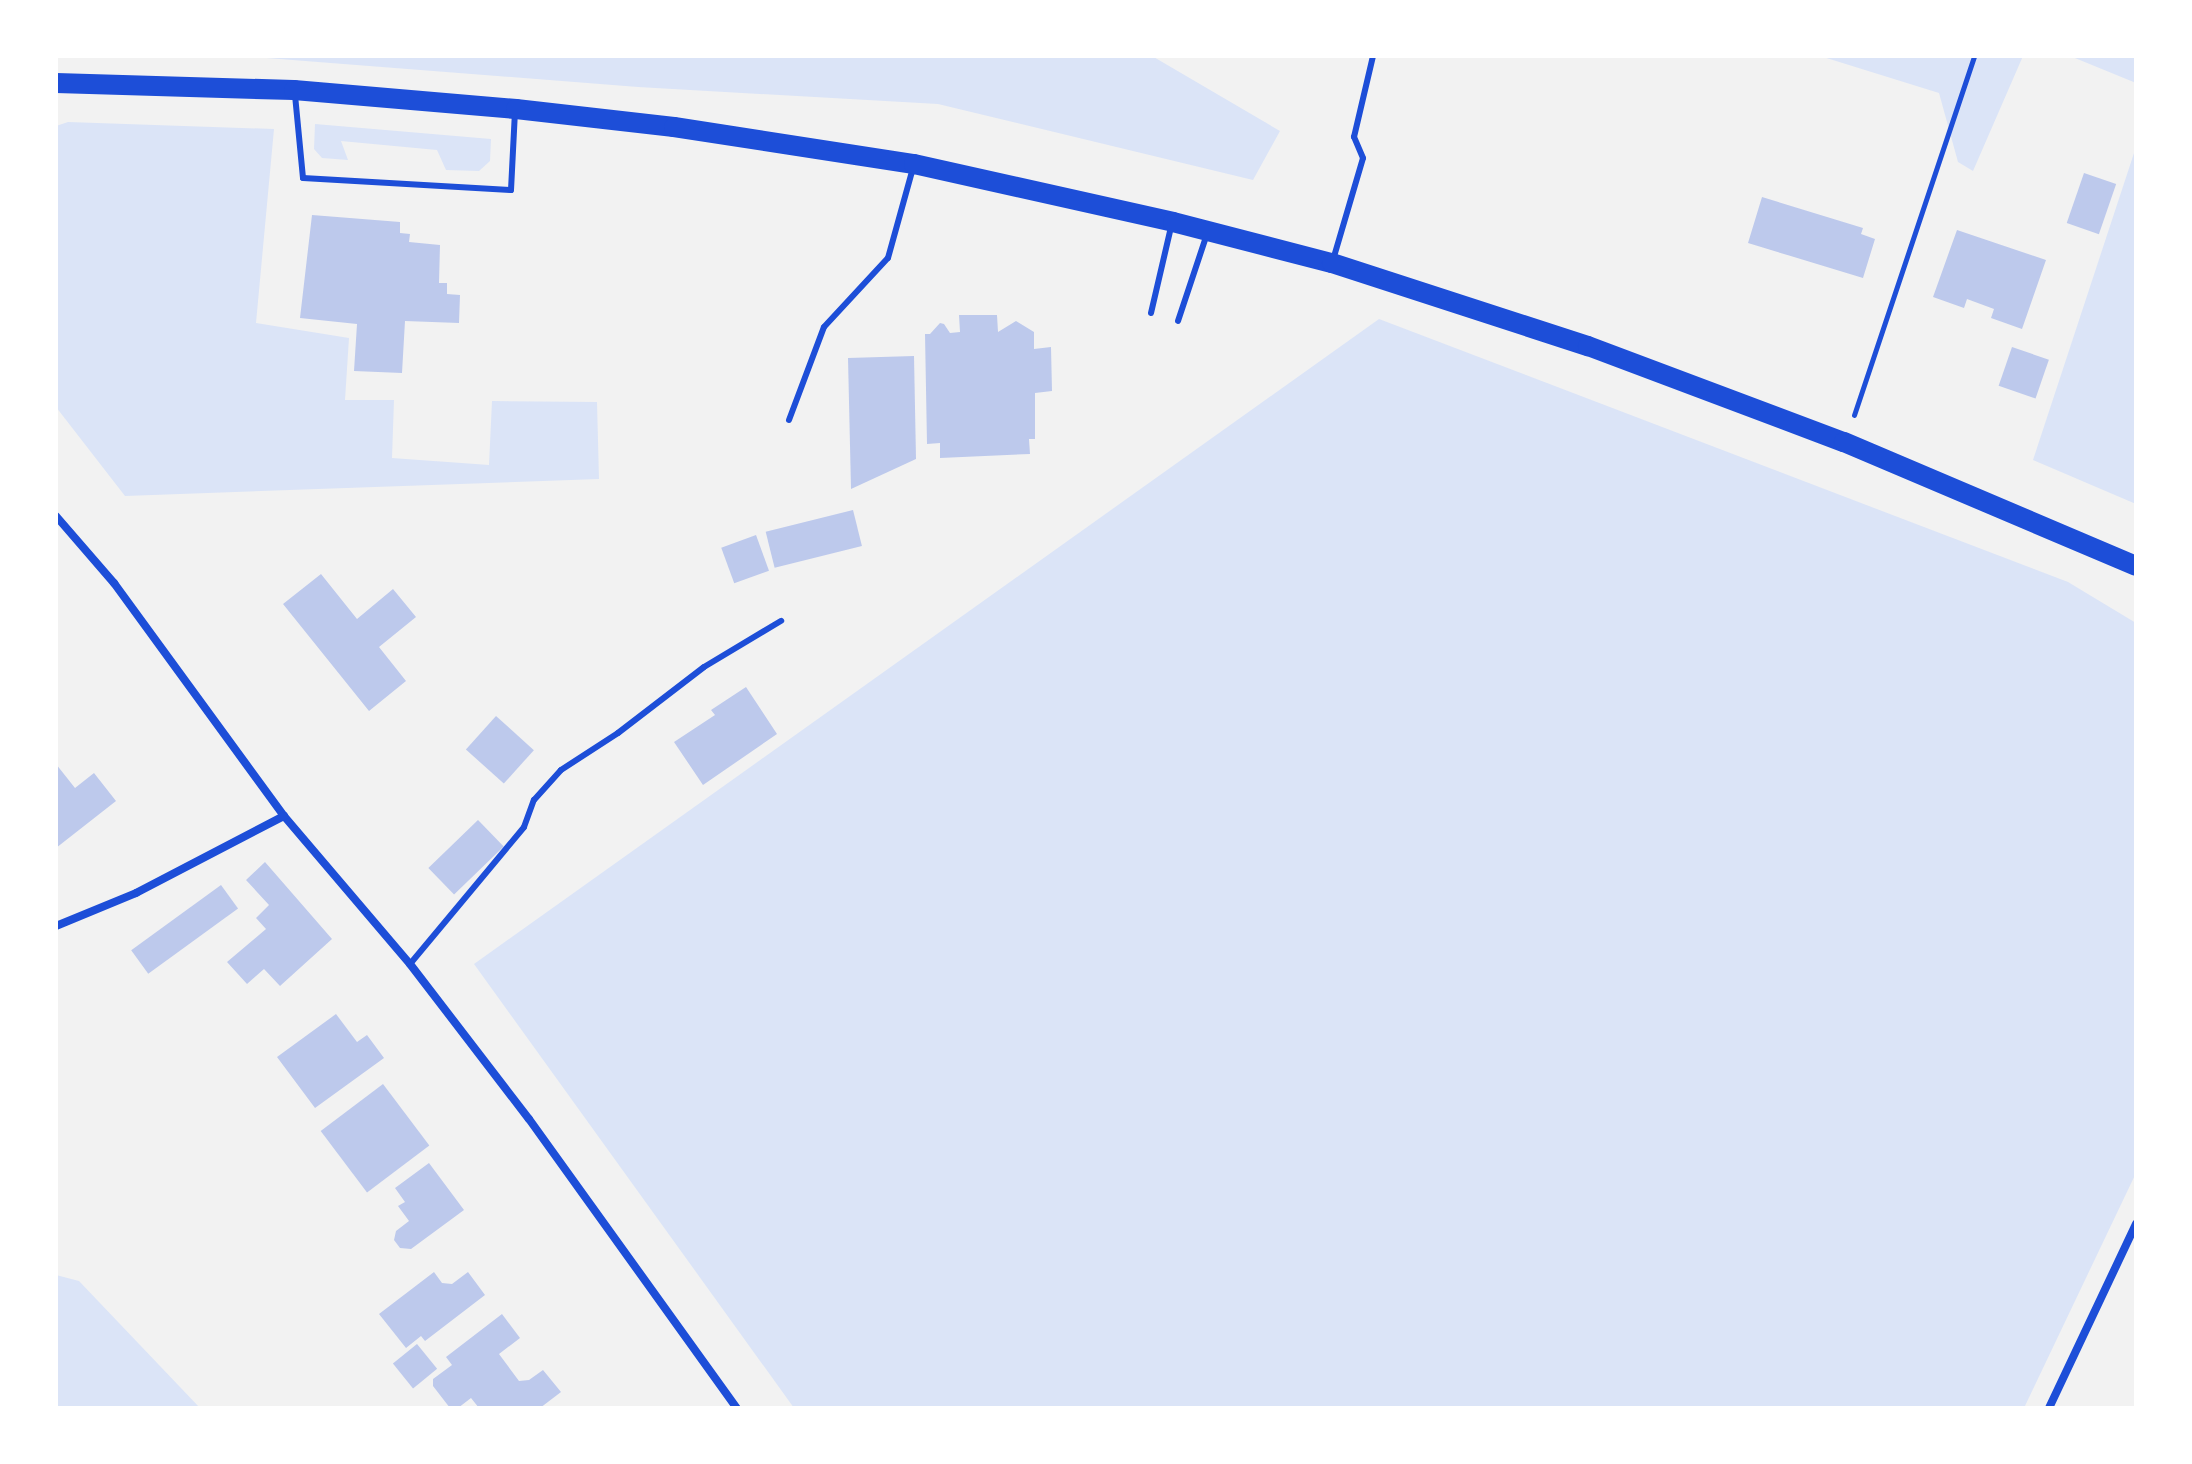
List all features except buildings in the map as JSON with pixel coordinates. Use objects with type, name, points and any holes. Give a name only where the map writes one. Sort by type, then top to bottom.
[{"type":"main road","points":[[56,83],[294,90],[516,109],[674,127],[914,164],[1173,222],[1332,263],[1588,346],[1844,442],[2136,566]]},
{"type":"street","points":[[56,516],[114,583],[284,816],[410,964],[538,1132],[737,1408]]},
{"type":"street","points":[[56,926],[136,893],[284,816]]},
{"type":"street","points":[[2049,1408],[2136,1224]]},
{"type":"lane","points":[[1332,263],[1363,158],[1354,137],[1373,56]]},
{"type":"lane","points":[[294,90],[303,178],[511,190],[516,109]]},
{"type":"lane","points":[[789,420],[824,327],[888,258],[914,164]]},
{"type":"lane","points":[[1151,313],[1173,222]]},
{"type":"lane","points":[[1178,321],[1208,231]]},
{"type":"lane","points":[[410,964],[524,827],[534,800],[561,770],[618,733],[704,667],[781,621]]},
{"type":"path","points":[[1844,442],[1974,56]]},
{"type":"shaded area","points":[[240,56],[1152,56],[1280,131],[1253,180],[938,104],[638,87]]},
{"type":"shaded area","points":[[1820,56],[2023,56],[1973,171],[1958,162],[1939,93]]},
{"type":"shaded area","points":[[2070,56],[2136,56],[2136,83]]},
{"type":"shaded area","points":[[68,122],[274,129],[256,323],[349,338],[345,400],[394,400],[392,458],[489,465],[492,401],[597,402],[599,479],[125,496],[56,407],[56,126]]},
{"type":"shaded area","points":[[315,124],[491,139],[490,161],[479,171],[446,170],[437,150],[341,141],[348,160],[322,158],[314,149]]},
{"type":"shaded area","points":[[2136,147],[2136,504],[2033,460]]},
{"type":"shaded area","points":[[1379,319],[2068,582],[2136,623],[2136,1173],[2024,1408],[794,1408],[474,964]]},
{"type":"shaded area","points":[[56,1275],[79,1281],[200,1408],[56,1408]]}]
